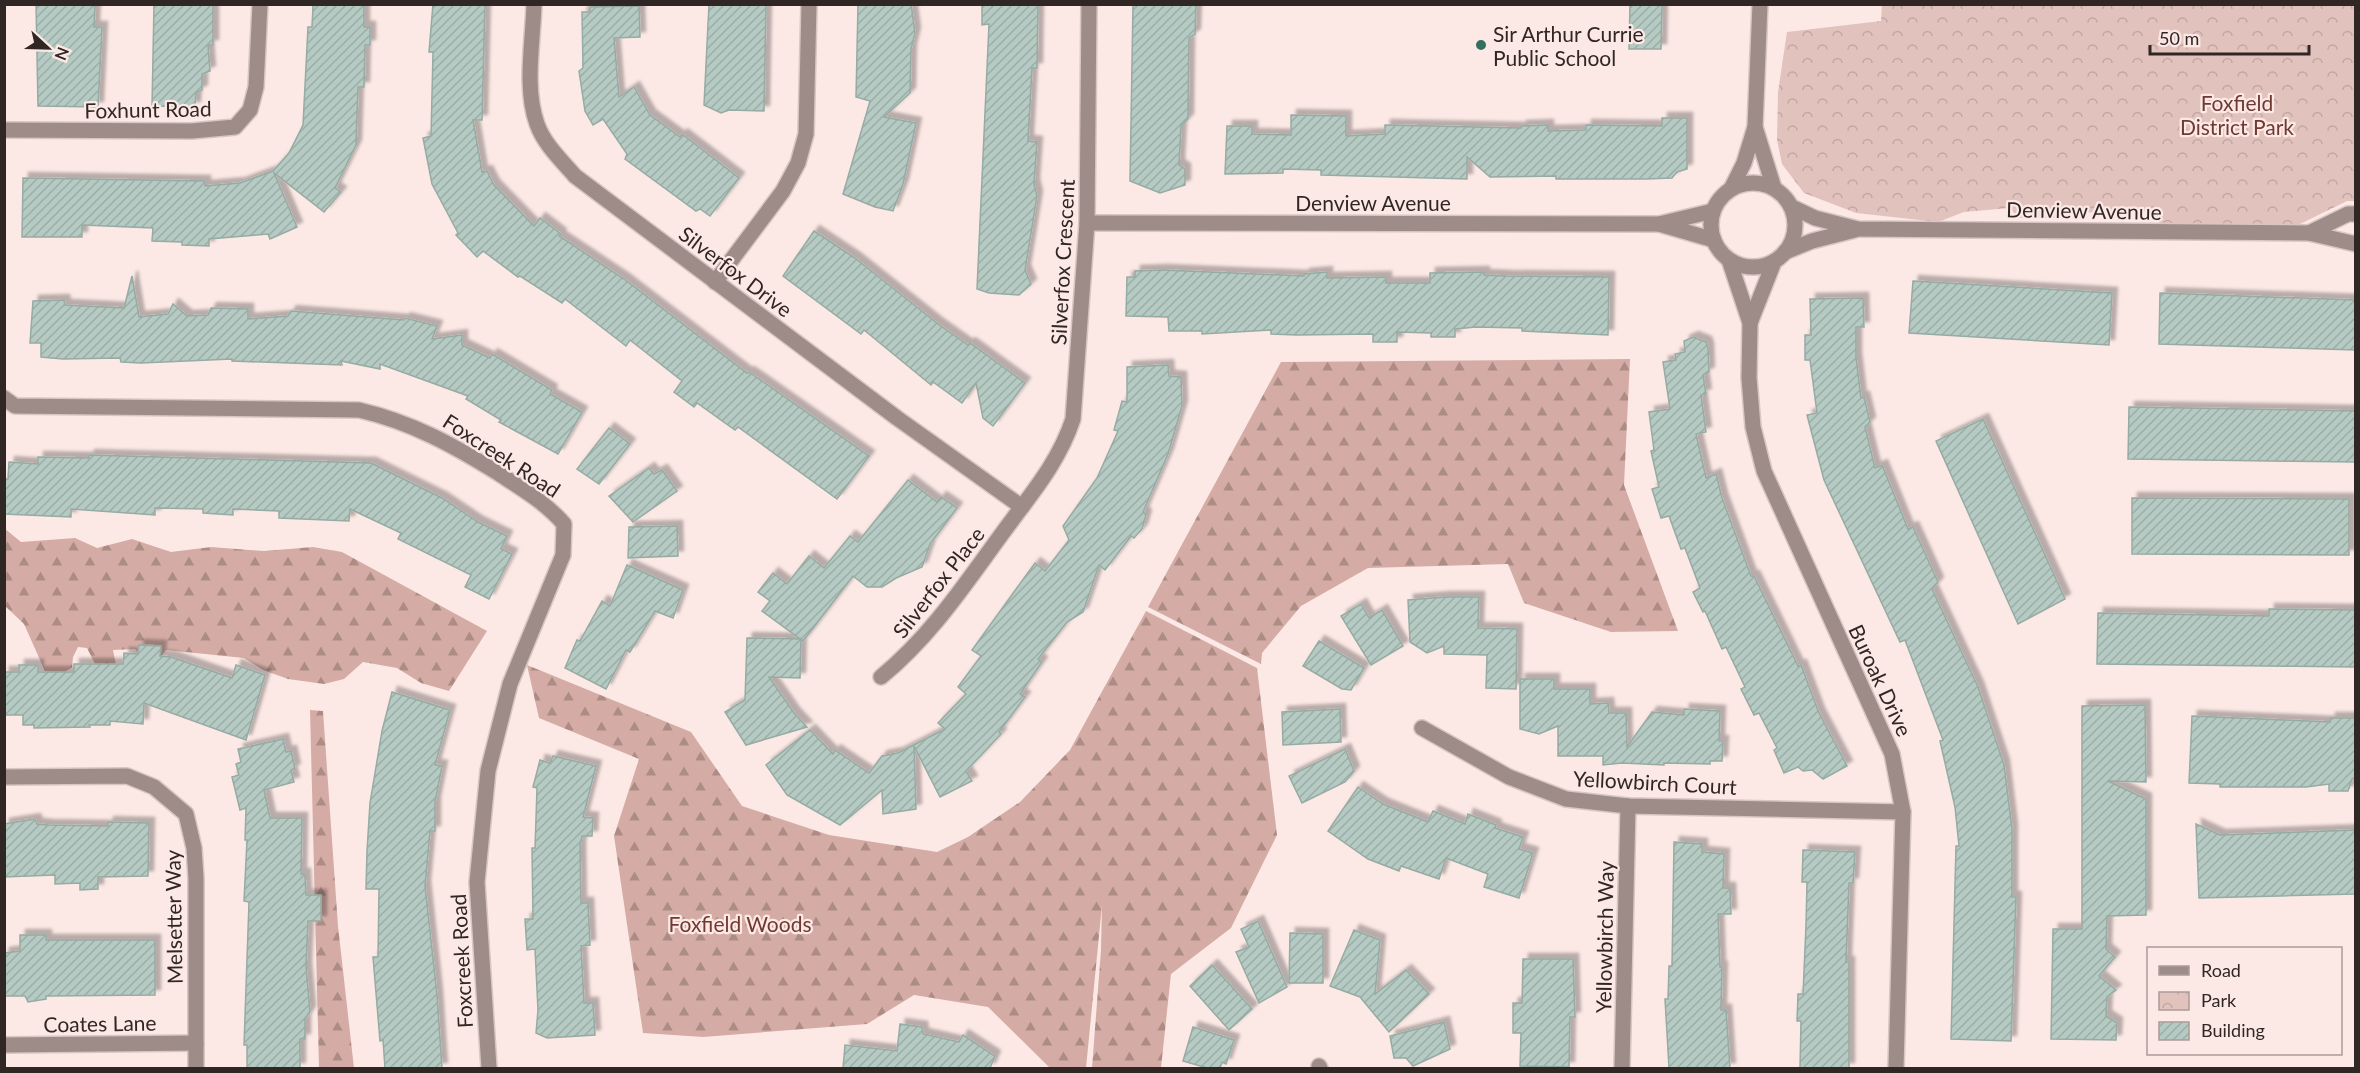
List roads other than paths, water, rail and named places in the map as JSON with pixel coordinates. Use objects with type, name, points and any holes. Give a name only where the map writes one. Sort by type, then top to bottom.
[{"type":"street","name":"Foxhunt Road","points":[[4,130],[235,128],[250,110],[256,87],[260,4]]},
{"type":"street","name":"Silverfox Drive","points":[[534,4],[531,103],[538,126],[552,150],[575,176],[897,418],[1022,507]]},
{"type":"street","points":[[715,282],[783,191],[798,163],[806,134],[809,4]]},
{"type":"street","name":"Silverfox Crescent","points":[[1022,507],[1040,484],[1065,442],[1073,419],[1088,223],[1089,4]]},
{"type":"street","points":[[1731,189],[1744,163],[1755,127],[1760,4]]},
{"type":"street","points":[[1755,127],[1774,188]]},
{"type":"street","points":[[1752,182],[1774,188],[1785,196],[1792,207],[1795,231],[1780,257],[1751,267],[1729,260],[1714,240],[1711,231],[1713,211],[1720,198],[1731,189],[1752,182]]},
{"type":"street","name":"Denview Avenue","points":[[1792,207],[1815,218],[1858,229],[2309,234],[2355,244]]},
{"type":"street","name":"Denview Avenue","points":[[1088,223],[1659,224],[1713,211]]},
{"type":"street","name":"Denview Avenue","points":[[2309,234],[2348,214],[2355,214]]},
{"type":"street","name":"Denview Avenue","points":[[1659,224],[1714,240]]},
{"type":"street","name":"Denview Avenue","points":[[1780,257],[1812,242],[1858,229]]},
{"type":"street","name":"Buroak Drive","points":[[1750,323],[1780,257]]},
{"type":"street","name":"Buroak Drive","points":[[1729,260],[1750,323],[1749,378],[1753,427],[1764,471],[1892,754],[1903,812],[1896,1068]]},
{"type":"street","name":"Foxcreek Road","points":[[4,398],[15,406],[360,410],[392,417],[430,433],[470,456],[539,499],[564,524],[563,555],[510,684],[488,771],[477,882],[489,1068]]},
{"type":"street","name":"Silverfox Place","points":[[881,677],[912,652],[940,619],[1022,507]]},
{"type":"street","name":"Yellowbirch Court","points":[[1422,728],[1509,777],[1566,799],[1628,806],[1903,812]]},
{"type":"street","name":"Melsetter Way","points":[[4,777],[127,776],[154,787],[186,814],[195,848],[196,1068]]},
{"type":"street","name":"Yellowbirch Way","points":[[1622,1068],[1628,806]]},
{"type":"street","name":"Coates Lane","points":[[4,1045],[196,1043]]},
{"type":"place","name":"Sir Arthur Currie Public School","points":[[1481,45]]},
{"type":"park label","name":"Foxfield District Park","points":[[2237,114]]},
{"type":"park label","name":"Foxfield Woods","points":[[740,923]]}]
